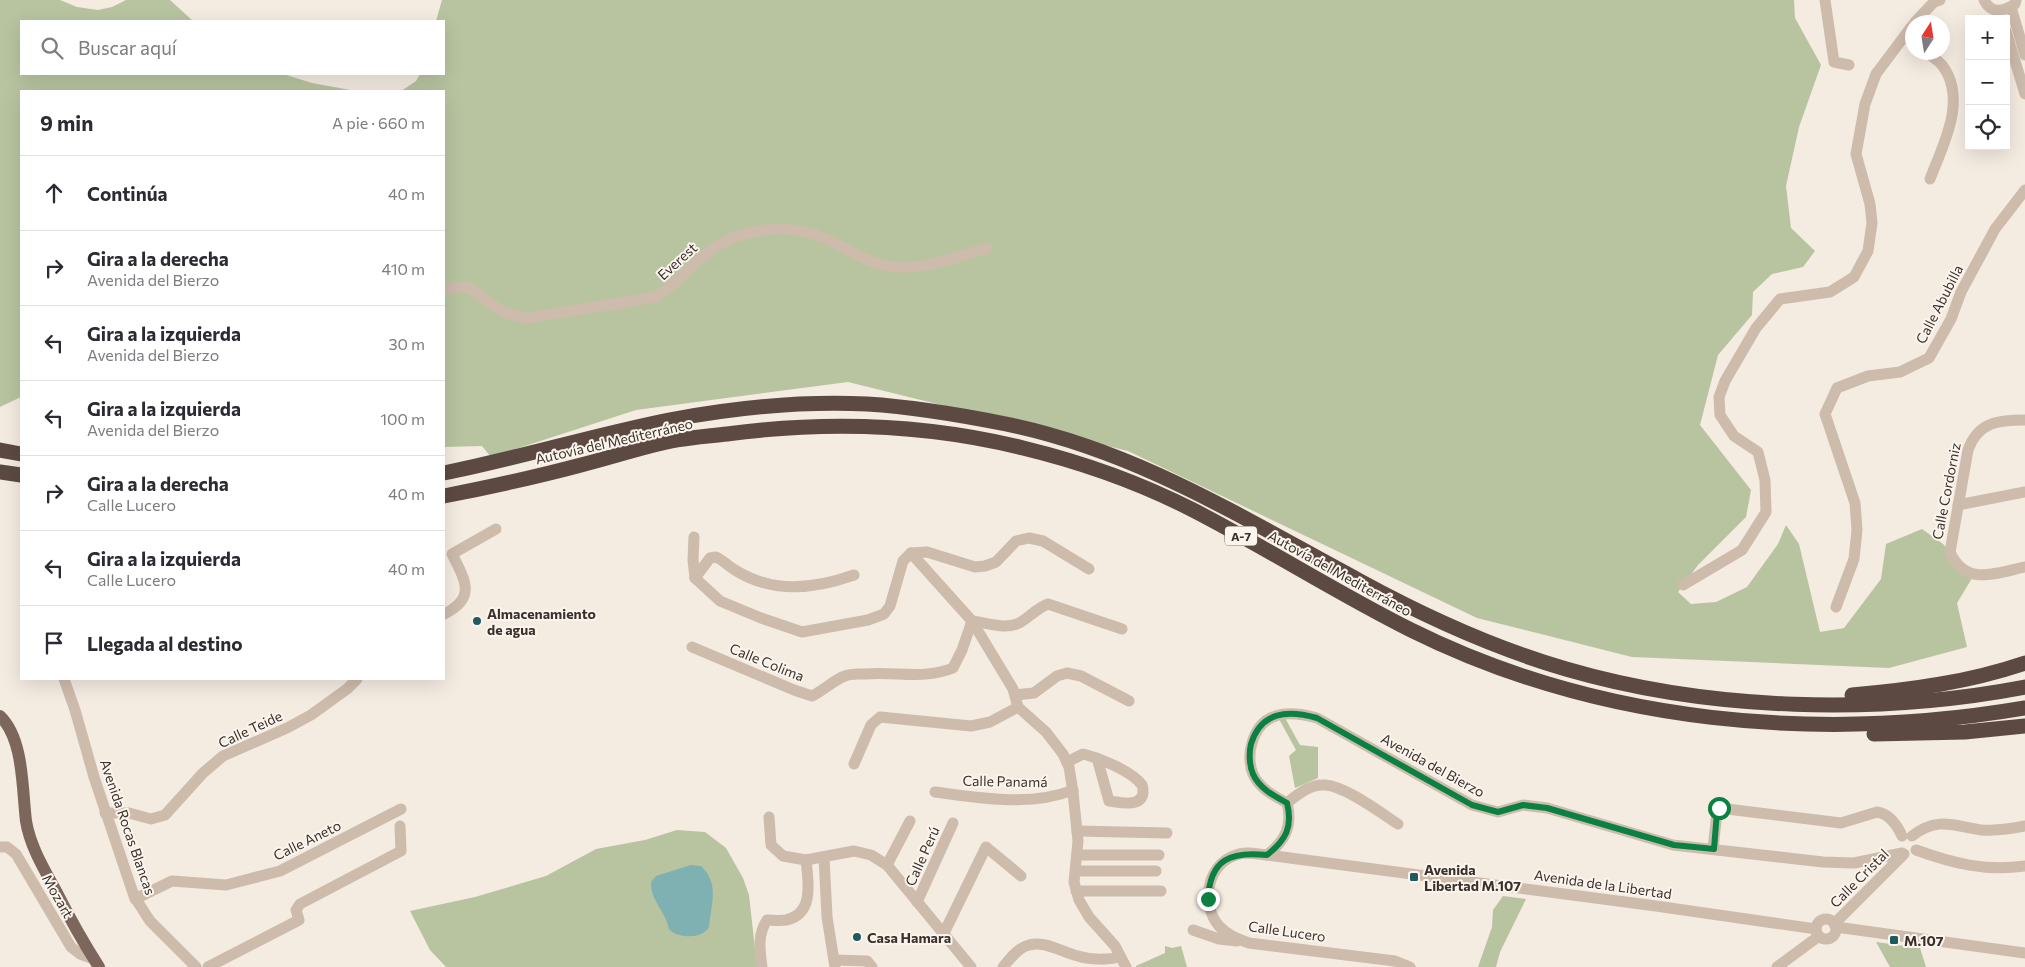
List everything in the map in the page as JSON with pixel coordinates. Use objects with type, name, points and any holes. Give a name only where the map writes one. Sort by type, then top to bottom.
[{"type":"highway","name":"Autovía del Mediterráneo","points":[[445,473],[672,420],[780,406],[866,404],[960,416],[1011,425],[1114,455],[1165,476],[1217,502],[1362,583],[1428,616],[1477,638],[1610,681],[1723,699],[1826,705],[1954,698],[2025,687]]},
{"type":"highway","name":"Autovía del Mediterráneo","points":[[445,496],[554,472],[678,440],[769,428],[868,427],[962,436],[1040,453],[1086,466],[1151,491],[1236,533],[1336,591],[1414,632],[1464,654],[1524,676],[1578,692],[1668,712],[1806,724],[1909,723],[1971,717],[2025,708]]},
{"type":"highway","points":[[0,450],[20,454]]},
{"type":"highway","points":[[0,472],[20,475]]},
{"type":"highway","points":[[1662,690],[1845,696],[1898,691],[1966,679],[2025,663]]},
{"type":"highway","points":[[1578,692],[1606,703],[1650,715],[1755,731],[1915,734],[2025,726]]},
{"type":"main road","points":[[0,716],[8,724],[20,760],[27,824],[36,855],[96,963]]},
{"type":"street","points":[[1825,0],[1834,62],[1849,65]]},
{"type":"street","points":[[1922,15],[1934,2],[1940,0]]},
{"type":"street","points":[[1984,0],[1991,9],[2000,15],[2003,10],[2017,4],[2025,55]]},
{"type":"street","points":[[1683,585],[1742,550],[1766,512],[1766,480],[1758,452],[1734,436],[1720,415],[1719,397],[1725,381],[1756,328],[1780,299],[1830,292],[1854,277],[1868,251],[1872,223],[1870,204],[1856,154],[1865,104],[1876,74],[1905,39]]},
{"type":"street","points":[[2010,44],[2025,94]]},
{"type":"street","points":[[1930,179],[1951,124],[1954,91],[1942,66],[1936,60]]},
{"type":"street","name":"Calle Abubilla","points":[[1836,607],[1854,559],[1858,530],[1855,503],[1825,414],[1837,388],[1868,376],[1900,372],[1929,358],[1951,319],[1961,292],[1995,229],[2025,190]]},
{"type":"street","name":"Everest","points":[[445,291],[458,286],[474,289],[498,309],[511,315],[527,318],[656,297],[669,290],[696,262],[715,248],[736,237],[755,231],[776,229],[810,232],[859,256],[882,265],[898,267],[916,268],[987,248]]},
{"type":"street","name":"Calle Cordorniz","points":[[2025,420],[1997,421],[1982,428],[1972,437],[1950,552],[1954,561],[1969,574],[1986,576],[2025,567]]},
{"type":"street","points":[[1958,505],[2025,492]]},
{"type":"street","points":[[445,614],[456,608],[465,596],[466,582],[452,554],[496,529]]},
{"type":"street","points":[[694,537],[693,560],[695,578],[720,601],[802,632],[868,620],[884,614],[890,606],[903,561],[911,554],[927,552],[975,567],[985,566],[996,562],[1016,541],[1029,538],[1043,541],[1089,569]]},
{"type":"street","points":[[911,554],[972,621],[1015,694],[1018,707],[1046,732],[1063,754],[1067,762],[1073,790],[1077,831],[1074,882],[1076,891],[1089,917],[1115,946],[1123,962]]},
{"type":"street","points":[[695,578],[710,558],[716,557],[734,570],[763,583],[782,586],[808,587],[830,584],[854,575]]},
{"type":"street","points":[[972,621],[999,625],[1017,624],[1037,608],[1048,604],[1122,629]]},
{"type":"street","name":"Calle Colima","points":[[692,647],[812,696],[825,690],[846,675],[876,673],[920,676],[940,674],[953,668],[962,650],[972,621]]},
{"type":"street","points":[[1015,694],[1034,693],[1058,676],[1067,673],[1081,676],[1129,702]]},
{"type":"street","name":"Avenida Rocas Blancas","points":[[64,680],[105,813],[135,899],[150,921],[196,967]]},
{"type":"street","name":"Calle Teide","points":[[105,813],[129,813],[151,819],[166,815],[203,773],[223,756],[287,728],[311,715],[347,689],[356,680]]},
{"type":"street","points":[[854,764],[871,725],[880,717],[971,726],[990,722],[1018,707]]},
{"type":"street","name":"Avenida del Bierzo","points":[[1287,803],[1272,795],[1253,774],[1250,761],[1250,747],[1260,724],[1270,718],[1300,713],[1317,718],[1472,805],[1483,809],[1498,812],[1523,805],[1547,808],[1674,845],[1823,862],[1854,863],[1903,854]]},
{"type":"street","points":[[1067,762],[1083,754],[1097,758],[1127,773],[1142,785],[1141,798],[1137,802],[1130,803],[1109,801],[1097,758]]},
{"type":"street","points":[[1267,855],[1277,847],[1287,830],[1290,822],[1287,803],[1300,792],[1326,785],[1345,792],[1398,824]]},
{"type":"street","name":"Calle Panamá","points":[[935,792],[966,796],[1037,799],[1058,796],[1073,790]]},
{"type":"street","points":[[1714,849],[1717,812],[1719,808],[1842,823],[1881,812],[1892,819],[1907,836],[1917,841],[1916,850],[1911,854],[1903,854],[1897,844],[1907,836],[1922,828],[1945,823],[1984,830],[2025,826]]},
{"type":"street","name":"Calle Aneto","points":[[135,899],[172,881],[226,885],[280,871],[400,809]]},
{"type":"street","points":[[769,817],[771,845],[783,856],[806,860],[854,851],[871,855],[887,866],[971,967]]},
{"type":"street","points":[[887,866],[910,821]]},
{"type":"street","name":"Calle Perú","points":[[918,902],[953,823]]},
{"type":"street","points":[[208,967],[299,920],[296,910],[300,904],[401,851],[400,826]]},
{"type":"street","points":[[1077,831],[1167,833]]},
{"type":"street","name":"Mozart","points":[[0,847],[7,847],[16,854],[71,947],[96,963]]},
{"type":"street","points":[[944,933],[986,847],[1021,876]]},
{"type":"street","points":[[1916,850],[1954,863],[1980,867],[2005,869],[2025,866]]},
{"type":"street","name":"Calle Lucero","points":[[1267,855],[1236,854],[1216,869],[1208,888],[1209,909],[1214,919],[1228,934],[1249,943],[1395,961],[1410,967]]},
{"type":"street","name":"Calle Cristal","points":[[1835,926],[1903,854]]},
{"type":"street","points":[[1077,855],[1159,855]]},
{"type":"street","name":"Avenida de la Libertad","points":[[1267,855],[1656,906],[1818,932]]},
{"type":"street","points":[[824,857],[827,917],[835,963],[867,961],[872,967]]},
{"type":"street","points":[[762,967],[760,936],[766,920],[786,920],[796,915],[808,900],[809,888],[806,860]]},
{"type":"street","points":[[1076,870],[1156,871]]},
{"type":"street","points":[[1076,891],[1162,892]]},
{"type":"street","points":[[1776,967],[1818,932],[1818,924],[1823,920],[1829,920],[1835,926],[2025,953]]},
{"type":"street","points":[[1193,930],[1219,939],[1249,943]]},
{"type":"street","points":[[1003,967],[1016,951],[1026,946],[1041,944],[1080,957],[1123,962]]},
{"type":"green space","points":[[0,0],[60,0],[77,7],[98,10],[112,7],[126,0],[170,0],[192,20],[20,20],[20,75],[286,75],[312,83],[350,90],[20,90],[20,397],[0,407]]},
{"type":"green space","points":[[442,0],[1794,0],[1795,18],[1821,65],[1799,127],[1786,186],[1791,228],[1815,251],[1803,267],[1772,274],[1753,292],[1752,315],[1718,355],[1700,425],[1751,490],[1746,517],[1698,565],[1678,592],[1691,604],[1716,602],[1747,587],[1778,544],[1786,525],[1799,544],[1820,632],[1844,628],[1881,579],[1886,544],[1922,529],[1943,544],[1974,575],[1957,603],[1967,647],[1889,668],[1632,657],[1477,618],[1128,451],[848,382],[636,410],[491,457],[482,446],[445,447],[445,90],[402,90],[416,81],[419,75],[445,75],[445,20],[436,20]]},
{"type":"green space","points":[[1285,718],[1300,745],[1318,747],[1318,778],[1295,788],[1289,756],[1296,750],[1279,719]]},
{"type":"green space","points":[[677,830],[705,832],[726,848],[743,878],[749,895],[757,967],[446,967],[430,950],[410,911],[475,897],[546,876],[596,849],[645,840]]},
{"type":"green space","points":[[1503,896],[1526,899],[1500,952],[1496,967],[1478,967],[1492,927],[1493,910]]},
{"type":"green space","points":[[1876,942],[1920,948],[1926,967],[1890,967]]},
{"type":"green space","points":[[1165,946],[1172,948],[1181,946],[1187,967],[1136,967],[1165,953]]},
{"type":"water","points":[[691,865],[701,866],[707,873],[711,880],[713,895],[709,927],[706,931],[696,936],[684,936],[678,935],[669,929],[653,895],[651,882],[656,876]]},
{"type":"place","name":"Almacenamiento de agua","points":[[477,621]]},
{"type":"place","name":"Avenida Libertad M.107","points":[[1414,877]]},
{"type":"place","name":"Casa Hamara","points":[[857,937]]},
{"type":"place","name":"M.107","points":[[1894,940]]},
{"type":"route","points":[[1208,899],[1209,886],[1216,869],[1224,861],[1236,854],[1267,855],[1283,840],[1290,822],[1287,803],[1272,795],[1253,774],[1250,761],[1250,747],[1260,724],[1270,718],[1285,714],[1300,713],[1317,718],[1472,805],[1483,809],[1498,812],[1523,805],[1547,808],[1674,845],[1714,849],[1717,812],[1719,808]]}]
